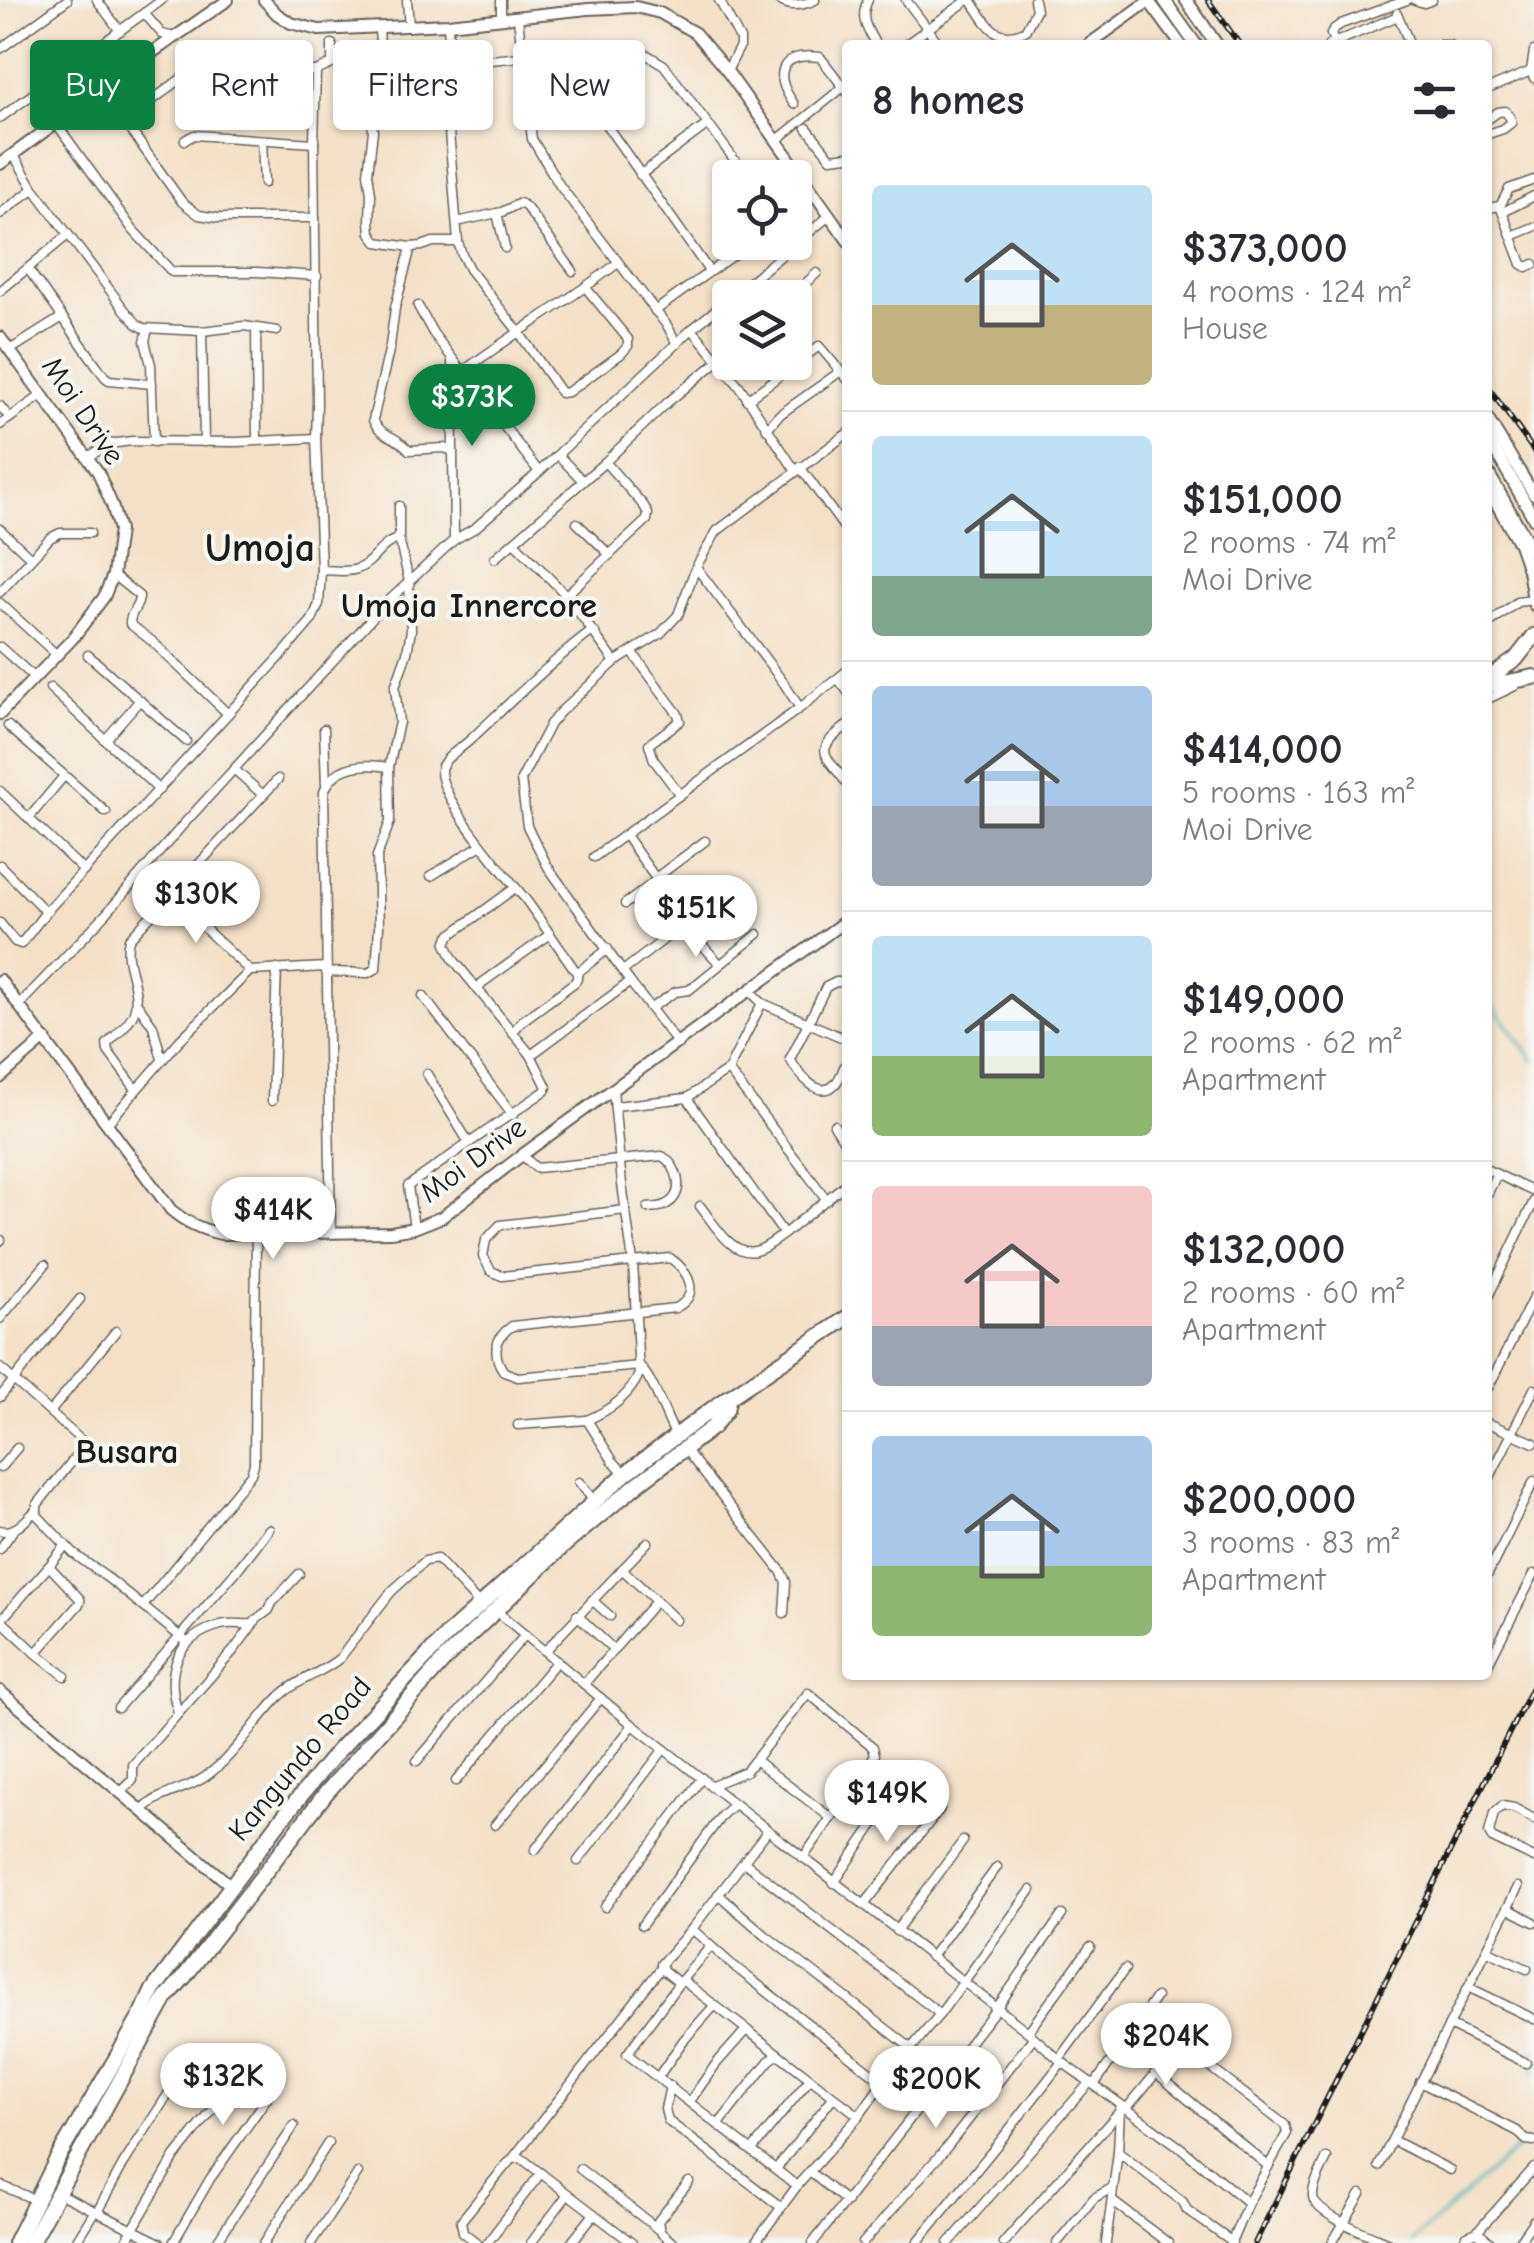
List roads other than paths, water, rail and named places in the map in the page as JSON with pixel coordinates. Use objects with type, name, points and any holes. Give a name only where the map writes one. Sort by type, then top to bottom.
[{"type":"highway","points":[[1492,680],[1516,659],[1534,636]]},
{"type":"highway","points":[[1492,682],[1533,677]]},
{"type":"highway","name":"Kangundo Road","points":[[30,2243],[166,1998],[349,1764],[448,1656],[486,1604],[562,1548],[620,1485],[676,1435],[842,1320]]},
{"type":"highway","name":"Kangundo Road","points":[[15,2243],[153,1990],[230,1884],[335,1754],[427,1654],[594,1501],[684,1449],[720,1418],[729,1397]]},
{"type":"main road","points":[[1164,0],[1192,40]]},
{"type":"main road","points":[[1186,0],[1214,40]]},
{"type":"main road","points":[[1492,445],[1534,518]]},
{"type":"main road","points":[[1492,480],[1534,554]]},
{"type":"street","points":[[0,49],[67,0]]},
{"type":"street","points":[[97,0],[120,30]]},
{"type":"street","points":[[0,118],[162,0]]},
{"type":"street","points":[[155,51],[228,0]]},
{"type":"street","points":[[264,0],[282,18],[302,28],[319,30],[518,18],[590,4],[660,12],[695,33],[842,232]]},
{"type":"street","points":[[407,0],[409,27]]},
{"type":"street","points":[[501,0],[502,19]]},
{"type":"street","points":[[719,0],[740,40],[727,72]]},
{"type":"street","points":[[779,0],[791,5],[815,0]]},
{"type":"street","points":[[868,0],[863,21],[873,40]]},
{"type":"street","points":[[906,0],[937,40]]},
{"type":"street","points":[[912,40],[970,0],[993,30],[1006,36],[1025,31],[1036,10],[1034,0]]},
{"type":"street","points":[[1095,40],[1149,0],[1177,40]]},
{"type":"street","points":[[1332,40],[1334,28],[1407,0]]},
{"type":"street","points":[[1415,0],[1432,0]]},
{"type":"street","points":[[1394,4],[1408,40]]},
{"type":"street","points":[[144,14],[162,34],[174,37]]},
{"type":"street","points":[[1341,40],[1398,16]]},
{"type":"street","points":[[518,18],[520,40]]},
{"type":"street","points":[[448,24],[449,40]]},
{"type":"street","points":[[379,29],[380,44],[362,64],[373,131],[368,173],[371,233],[377,242],[411,247],[458,242]]},
{"type":"street","points":[[316,218],[199,215],[182,202],[125,122],[190,72],[316,71],[332,64],[332,44]]},
{"type":"street","points":[[1492,89],[1532,74],[1534,51]]},
{"type":"street","points":[[709,270],[595,109],[589,88],[596,56],[644,53],[664,65],[735,160]]},
{"type":"street","points":[[794,104],[781,82],[787,61],[820,57],[842,83]]},
{"type":"street","points":[[0,923],[19,944],[317,612],[322,570],[316,438],[316,71]]},
{"type":"street","points":[[776,142],[842,91]]},
{"type":"street","points":[[1492,116],[1505,111],[1511,123],[1492,133]]},
{"type":"street","points":[[640,174],[708,124]]},
{"type":"street","points":[[807,128],[831,158],[842,157]]},
{"type":"street","points":[[0,164],[46,130]]},
{"type":"street","points":[[61,130],[133,230],[172,272],[317,276]]},
{"type":"street","points":[[448,130],[458,242],[469,269],[561,393],[621,354],[629,342],[586,288]]},
{"type":"street","points":[[531,130],[532,139],[560,186],[677,344]]},
{"type":"street","points":[[185,140],[194,135],[314,143]]},
{"type":"street","points":[[262,140],[264,183]]},
{"type":"street","points":[[12,154],[134,320],[148,329],[230,327],[277,331]]},
{"type":"street","points":[[1534,180],[1509,189],[1502,209],[1524,266],[1534,264]]},
{"type":"street","points":[[0,214],[34,189]]},
{"type":"street","points":[[1492,208],[1502,209],[1534,196]]},
{"type":"street","points":[[458,222],[498,213],[520,203],[574,270]]},
{"type":"street","points":[[498,213],[505,248]]},
{"type":"street","points":[[752,280],[829,216]]},
{"type":"street","points":[[837,226],[842,222]]},
{"type":"street","points":[[1512,236],[1534,227]]},
{"type":"street","points":[[0,291],[68,235]]},
{"type":"street","points":[[411,247],[373,420],[382,434],[402,442],[409,450],[453,450]]},
{"type":"street","points":[[655,311],[724,260]]},
{"type":"street","points":[[452,377],[618,264]]},
{"type":"street","points":[[28,269],[104,377],[152,384]]},
{"type":"street","points":[[808,280],[816,273]]},
{"type":"street","points":[[418,306],[462,372],[539,472]]},
{"type":"street","points":[[19,1005],[106,914],[358,630],[454,540],[475,528],[558,455],[712,313]]},
{"type":"street","points":[[10,350],[61,318]]},
{"type":"street","points":[[256,328],[257,440]]},
{"type":"street","points":[[148,329],[145,341],[151,365],[154,442]]},
{"type":"street","points":[[692,329],[712,351]]},
{"type":"street","points":[[202,330],[204,442]]},
{"type":"street","name":"Moi Drive","points":[[0,337],[88,457],[108,495],[119,530],[113,575],[104,598],[57,655],[0,714]]},
{"type":"street","points":[[747,400],[819,346],[841,371],[767,429]]},
{"type":"street","points":[[452,358],[454,540]]},
{"type":"street","points":[[494,558],[668,402],[712,372]]},
{"type":"street","points":[[735,380],[767,429],[842,525]]},
{"type":"street","points":[[0,425],[42,395]]},
{"type":"street","points":[[0,406],[10,418]]},
{"type":"street","points":[[1492,426],[1534,495]]},
{"type":"street","points":[[678,1044],[548,867],[527,826],[521,780],[560,712],[615,662],[660,634],[678,615],[696,567],[717,531],[842,437]]},
{"type":"street","points":[[88,457],[119,442],[316,438]]},
{"type":"street","points":[[558,455],[582,480]]},
{"type":"street","points":[[566,595],[644,524],[648,514],[605,462]]},
{"type":"street","points":[[1492,496],[1519,544],[1534,603],[1517,602],[1492,620]]},
{"type":"street","points":[[107,1124],[162,1058],[250,970],[368,973],[376,969],[378,856],[390,822],[390,766],[399,722],[395,687],[411,630],[409,582],[398,539],[399,506]]},
{"type":"street","points":[[577,523],[610,555]]},
{"type":"street","points":[[0,529],[30,558]]},
{"type":"street","points":[[0,592],[50,538],[90,532]]},
{"type":"street","points":[[322,570],[356,570],[387,542],[398,539]]},
{"type":"street","points":[[514,542],[566,595],[615,662]]},
{"type":"street","points":[[696,567],[800,708]]},
{"type":"street","points":[[113,575],[140,596],[130,624],[228,714]]},
{"type":"street","points":[[0,603],[57,655]]},
{"type":"street","points":[[512,1033],[522,1021],[575,982],[577,973],[528,902],[480,845],[449,795],[441,767],[562,654],[590,632],[595,633]]},
{"type":"street","points":[[0,647],[35,678]]},
{"type":"street","points":[[632,652],[678,714],[680,721],[649,744],[654,760],[680,795]]},
{"type":"street","points":[[88,655],[186,741]]},
{"type":"street","points":[[594,857],[842,675]]},
{"type":"street","points":[[1492,696],[1533,677]]},
{"type":"street","points":[[838,679],[842,684]]},
{"type":"street","points":[[50,688],[158,790]]},
{"type":"street","points":[[105,740],[140,700]]},
{"type":"street","points":[[8,726],[106,812]]},
{"type":"street","points":[[324,729],[331,1233]]},
{"type":"street","points":[[842,730],[824,747],[842,777]]},
{"type":"street","points":[[326,785],[351,766],[390,766]]},
{"type":"street","points":[[235,770],[263,794]]},
{"type":"street","points":[[29,818],[64,776]]},
{"type":"street","points":[[162,1058],[153,1026],[137,1003],[128,960],[129,939],[278,778]]},
{"type":"street","points":[[0,791],[84,870]]},
{"type":"street","points":[[625,835],[720,964]]},
{"type":"street","points":[[626,904],[706,841]]},
{"type":"street","points":[[431,876],[480,845]]},
{"type":"street","points":[[0,865],[46,912]]},
{"type":"street","points":[[0,884],[10,873]]},
{"type":"street","points":[[414,1228],[408,1186],[547,1088],[531,1055],[452,959],[446,939],[515,888]]},
{"type":"street","points":[[623,971],[736,890]]},
{"type":"street","points":[[169,895],[250,970]]},
{"type":"street","name":"Moi Drive","points":[[0,980],[179,1217],[220,1234],[390,1232],[414,1228],[454,1209],[522,1155],[842,923]]},
{"type":"street","points":[[651,1008],[676,992],[689,990],[758,934]]},
{"type":"street","points":[[478,990],[482,983],[549,935]]},
{"type":"street","points":[[577,973],[608,949]]},
{"type":"street","points":[[272,1101],[277,969]]},
{"type":"street","points":[[531,1055],[630,982]]},
{"type":"street","points":[[842,982],[826,986],[790,1059],[807,1083],[823,1089],[834,1086],[842,1071]]},
{"type":"street","points":[[750,990],[762,1004],[842,1037]]},
{"type":"street","points":[[422,996],[512,1115]]},
{"type":"street","points":[[136,1088],[108,1051],[107,1044],[127,1024],[137,1003]]},
{"type":"street","points":[[614,1106],[687,1098],[728,1070],[762,1004]]},
{"type":"street","points":[[0,1078],[44,1039]]},
{"type":"street","points":[[728,1070],[827,1200]]},
{"type":"street","points":[[427,1074],[469,1144]]},
{"type":"street","points":[[518,1426],[586,1420],[606,1410],[635,1384],[640,1366],[638,1312],[613,1090]]},
{"type":"street","points":[[687,1098],[784,1234]]},
{"type":"street","points":[[834,1125],[842,1138]]},
{"type":"street","points":[[522,1155],[536,1168],[662,1156],[676,1170],[678,1188],[666,1205],[648,1208]]},
{"type":"street","points":[[1492,1172],[1534,1192]]},
{"type":"street","points":[[700,1206],[734,1247],[759,1250],[842,1187]]},
{"type":"street","points":[[1492,1288],[1534,1201]]},
{"type":"street","points":[[626,1210],[500,1225],[486,1240],[483,1256],[492,1271],[502,1276],[670,1258],[682,1268],[691,1286],[682,1305],[512,1326],[497,1344],[496,1357],[504,1372],[518,1377],[640,1366]]},
{"type":"street","points":[[143,1606],[252,1474],[256,1235]]},
{"type":"street","points":[[0,1320],[44,1265]]},
{"type":"street","points":[[1492,1380],[1534,1296]]},
{"type":"street","points":[[0,1397],[80,1298]]},
{"type":"street","points":[[50,1411],[116,1331]]},
{"type":"street","points":[[640,1366],[655,1386],[684,1449],[781,1571],[786,1582],[784,1613]]},
{"type":"street","points":[[0,1368],[83,1442],[37,1505],[36,1512],[14,1530],[0,1549]]},
{"type":"street","points":[[1492,1473],[1534,1389]]},
{"type":"street","points":[[586,1420],[612,1461],[620,1485]]},
{"type":"street","points":[[1492,1425],[1534,1443]]},
{"type":"street","points":[[0,1468],[17,1448]]},
{"type":"street","points":[[1492,1566],[1534,1481]]},
{"type":"street","points":[[579,1482],[594,1501]]},
{"type":"street","points":[[36,1512],[65,1546],[184,1640]]},
{"type":"street","points":[[118,1708],[184,1640],[269,1528]]},
{"type":"street","points":[[0,1530],[14,1530]]},
{"type":"street","points":[[545,1651],[648,1542]]},
{"type":"street","points":[[65,1546],[2,1618],[4,1624],[65,1676]]},
{"type":"street","points":[[143,1810],[157,1798],[189,1787],[218,1767],[280,1696],[332,1665],[391,1592],[425,1561],[437,1559],[633,1725],[1248,2203]]},
{"type":"street","points":[[36,1652],[80,1603],[49,1566]]},
{"type":"street","points":[[622,1569],[676,1620]]},
{"type":"street","points":[[122,1792],[133,1780],[132,1766],[298,1574]]},
{"type":"street","points":[[1492,1656],[1534,1574]]},
{"type":"street","points":[[592,1600],[610,1616]]},
{"type":"street","points":[[584,1684],[656,1601]]},
{"type":"street","points":[[577,1616],[614,1650]]},
{"type":"street","points":[[184,1640],[219,1626],[253,1624]]},
{"type":"street","points":[[417,1761],[524,1635]]},
{"type":"street","points":[[178,1712],[172,1689],[173,1672],[184,1640]]},
{"type":"street","points":[[456,1781],[558,1662]]},
{"type":"street","points":[[0,1692],[230,1884]]},
{"type":"street","points":[[712,1786],[743,1774],[808,1693],[875,1752],[803,1858]]},
{"type":"street","points":[[496,1825],[600,1698]]},
{"type":"street","points":[[535,1850],[633,1725]]},
{"type":"street","points":[[578,1861],[664,1749]]},
{"type":"street","points":[[755,1760],[831,1818]]},
{"type":"street","points":[[605,1906],[702,1778]]},
{"type":"street","points":[[834,1883],[897,1791]]},
{"type":"street","points":[[642,1925],[734,1804]]},
{"type":"street","points":[[1534,1819],[1502,1806],[1494,1813],[1489,1833],[1534,1858]]},
{"type":"street","points":[[864,1905],[940,1809]]},
{"type":"street","points":[[477,2243],[463,2232],[462,2221],[768,1830]]},
{"type":"street","points":[[896,1931],[962,1841]]},
{"type":"street","points":[[744,1862],[940,2014]]},
{"type":"street","points":[[931,1957],[997,1868]]},
{"type":"street","points":[[1379,2166],[1518,1887]]},
{"type":"street","points":[[755,2243],[797,2186],[940,2014],[1031,1890]]},
{"type":"street","points":[[718,1894],[911,2048]]},
{"type":"street","points":[[1507,1908],[1534,1922]]},
{"type":"street","points":[[812,2243],[996,2009],[1062,1915]]},
{"type":"street","points":[[692,1929],[883,2082]]},
{"type":"street","points":[[710,1947],[628,2052],[797,2186]]},
{"type":"street","points":[[864,2243],[948,2147],[1090,1947]]},
{"type":"street","points":[[1486,1950],[1527,1969]]},
{"type":"street","points":[[661,1968],[858,2116]]},
{"type":"street","points":[[917,2243],[1061,2060],[1125,1969]]},
{"type":"street","points":[[1468,1986],[1534,2019]]},
{"type":"street","points":[[949,2243],[1092,2084],[1156,1997]]},
{"type":"street","points":[[658,2077],[715,2005]]},
{"type":"street","points":[[1448,2025],[1526,2063]]},
{"type":"street","points":[[690,2102],[746,2030]]},
{"type":"street","points":[[1003,2243],[1180,2044],[1283,2123],[1287,2134],[1231,2242],[1118,2152]]},
{"type":"street","points":[[719,2124],[778,2054]]},
{"type":"street","points":[[1155,2072],[1268,2166]]},
{"type":"street","points":[[752,2150],[810,2079]]},
{"type":"street","points":[[1420,2082],[1534,2141]]},
{"type":"street","points":[[75,2243],[174,2085]]},
{"type":"street","points":[[670,2086],[665,2109],[668,2121],[782,2207]]},
{"type":"street","points":[[174,2243],[210,2179],[267,2098]]},
{"type":"street","points":[[776,2169],[835,2098]]},
{"type":"street","points":[[125,2243],[175,2157],[215,2107]]},
{"type":"street","points":[[1106,2243],[1123,2108]]},
{"type":"street","points":[[216,2243],[294,2126]]},
{"type":"street","points":[[1392,2140],[1450,2170]]},
{"type":"street","points":[[264,2243],[328,2142]]},
{"type":"street","points":[[513,2158],[526,2159],[619,2239],[632,2243]]},
{"type":"street","points":[[1327,2158],[1314,2187],[1314,2202],[1342,2222],[1389,2243]]},
{"type":"street","points":[[1462,2243],[1477,2232],[1534,2168]]},
{"type":"street","points":[[580,2169],[674,2243]]},
{"type":"street","points":[[488,2243],[541,2173]]},
{"type":"street","points":[[810,2173],[846,2202]]},
{"type":"street","points":[[310,2243],[358,2174]]},
{"type":"street","points":[[659,2230],[658,2221],[690,2182]]},
{"type":"street","points":[[0,2185],[36,2200]]},
{"type":"street","points":[[1058,2243],[1094,2198],[1112,2188]]},
{"type":"street","points":[[56,2192],[160,2243]]},
{"type":"street","points":[[531,2243],[568,2194]]},
{"type":"street","points":[[1332,2243],[1360,2194]]},
{"type":"street","points":[[1112,2201],[1168,2243]]},
{"type":"street","points":[[571,2243],[594,2214]]},
{"type":"street","points":[[1518,2243],[1534,2220]]},
{"type":"street","points":[[1477,2232],[1491,2243]]},
{"type":"waterway","points":[[1492,1006],[1534,1061]]},
{"type":"waterway","points":[[1534,2050],[1534,2076]]},
{"type":"waterway","points":[[1410,2243],[1524,2142]]},
{"type":"railway","points":[[1208,0],[1236,40]]},
{"type":"railway","points":[[1492,393],[1534,451]]},
{"type":"railway","points":[[1255,2243],[1534,1683]]},
{"type":"district","name":"Umoja","points":[[260,548]]},
{"type":"district","name":"Umoja Innercore","points":[[469,605]]},
{"type":"district","name":"Busara","points":[[127,1451]]}]
